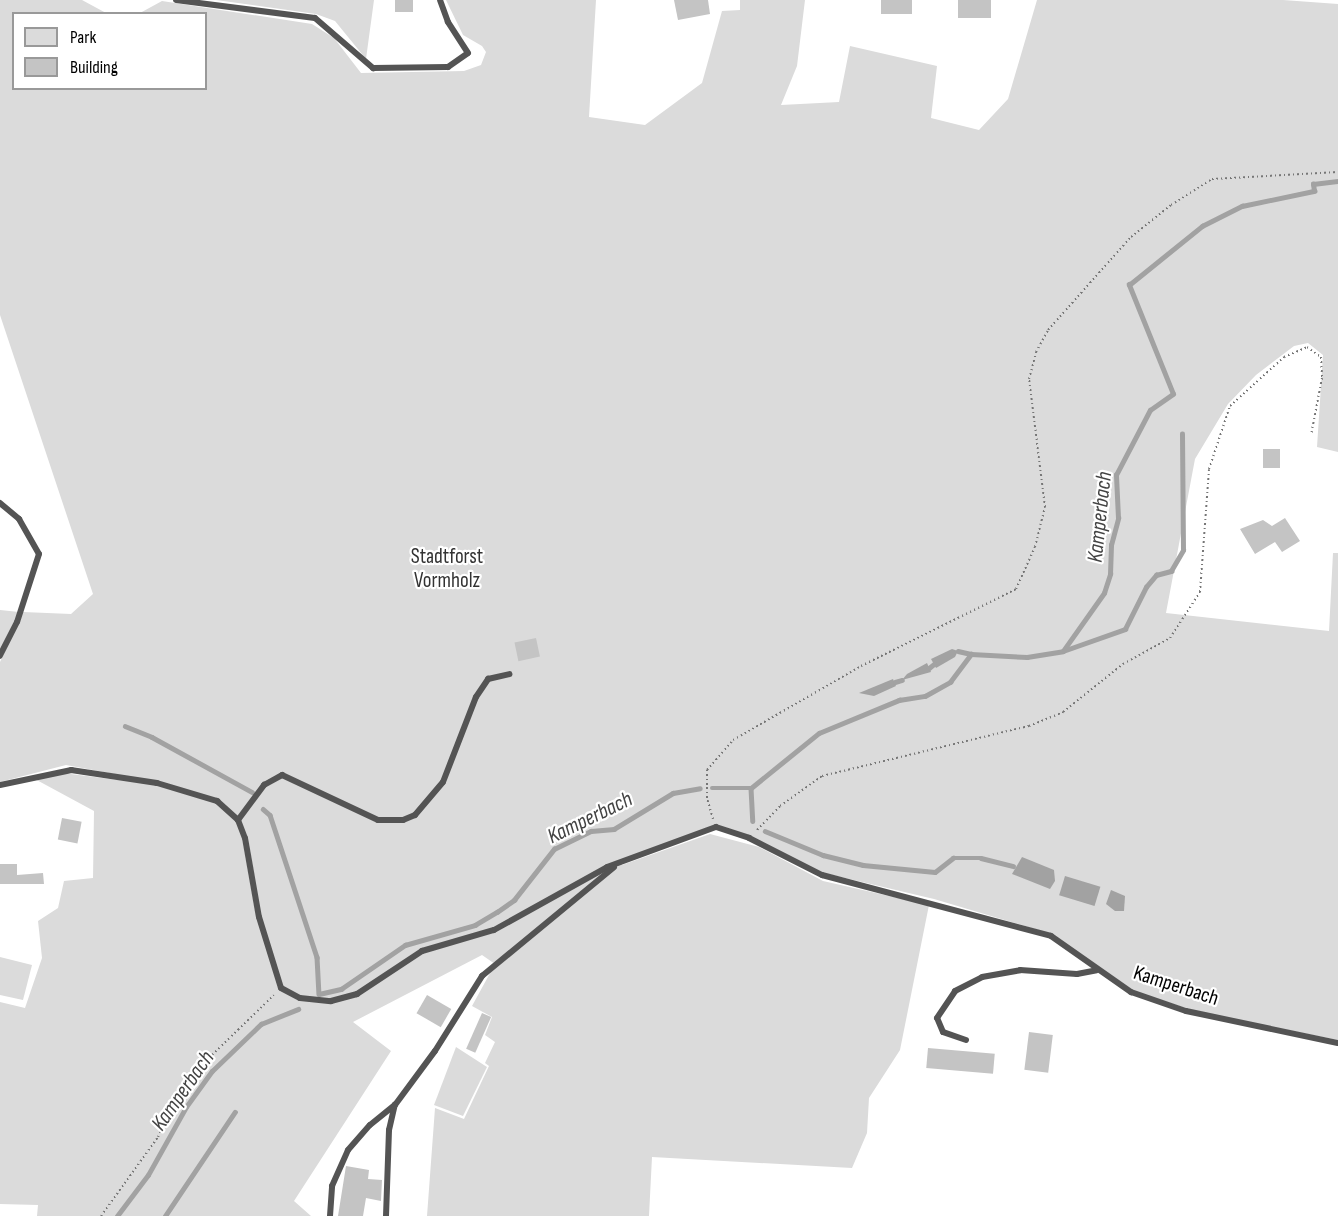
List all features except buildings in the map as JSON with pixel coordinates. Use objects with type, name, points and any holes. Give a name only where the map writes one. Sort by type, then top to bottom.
[{"type":"lane","points":[[176,0],[315,18],[373,68],[448,67],[468,52],[448,22],[440,0]]},
{"type":"lane","points":[[0,503],[19,519],[39,554],[17,622],[0,656]]},
{"type":"lane","points":[[238,820],[264,785],[282,775],[378,820],[403,820],[415,815],[443,782],[476,697],[488,679],[509,674]]},
{"type":"lane","points":[[0,785],[54,771],[81,771],[189,791],[218,801],[238,820],[260,917],[281,988],[300,998],[321,1001],[357,994],[422,951],[494,930],[569,885],[716,827]]},
{"type":"lane","name":"Kamperbach","points":[[716,827],[749,838],[822,875],[1051,936],[1131,992],[1186,1011],[1338,1043]]},
{"type":"lane","points":[[330,1216],[332,1186],[348,1150],[370,1125],[395,1105],[435,1051],[482,975],[614,867]]},
{"type":"lane","points":[[966,1040],[943,1032],[937,1018],[945,1003],[964,986],[982,977],[1020,970],[1077,974],[1097,970]]},
{"type":"lane","points":[[387,1216],[389,1130],[395,1105]]},
{"type":"path","points":[[716,827],[707,798],[707,770],[733,740],[861,666],[1016,589],[1035,548],[1045,507],[1029,379],[1036,352],[1048,330],[1131,237],[1171,205],[1212,179],[1338,172]]},
{"type":"path","points":[[749,838],[780,806],[822,776],[1029,726],[1063,712],[1123,664],[1170,638],[1200,592],[1209,469],[1230,406],[1284,357],[1307,347],[1322,357],[1322,378],[1311,435]]},
{"type":"path","points":[[101,1216],[158,1137],[178,1097],[212,1055],[281,988]]},
{"type":"green space","name":"Stadtforst Vormholz","points":[[0,0],[82,0],[104,12],[12,12],[12,90],[207,90],[207,12],[142,12],[162,1],[312,24],[334,38],[361,73],[464,71],[481,65],[486,52],[482,46],[463,35],[446,0],[596,0],[589,117],[645,125],[702,83],[722,11],[740,10],[740,0],[805,0],[797,66],[781,105],[839,102],[850,46],[937,66],[931,118],[979,130],[1008,99],[1037,0],[1283,0],[1338,4],[1338,452],[1317,447],[1323,355],[1308,343],[1294,346],[1256,375],[1228,404],[1195,459],[1166,613],[1329,631],[1333,553],[1338,553],[1338,1040],[1198,1012],[1136,992],[1052,934],[934,899],[824,873],[714,825],[622,861],[622,865],[710,834],[759,847],[823,881],[929,905],[900,1050],[869,1098],[867,1133],[852,1168],[652,1157],[649,1216],[427,1216],[435,1108],[464,1119],[489,1066],[485,1063],[495,1042],[485,1035],[492,1017],[472,1006],[495,964],[482,955],[353,1022],[391,1051],[294,1201],[311,1216],[37,1216],[38,1205],[0,1204],[0,1002],[25,1008],[42,958],[38,921],[58,908],[64,881],[93,878],[94,811],[33,778],[63,773],[118,780],[120,775],[66,765],[0,782],[0,662],[23,612],[71,614],[93,594],[0,315]]},
{"type":"green space","points":[[216,0],[374,0],[366,59],[335,21],[316,14]]},
{"type":"green space","points":[[0,610],[19,612],[0,651]]},
{"type":"green space","points":[[0,957],[32,965],[23,1000],[0,995]]},
{"type":"green space","points":[[456,1047],[487,1067],[463,1116],[434,1105]]},
{"type":"shaded area","points":[[952,649],[958,651],[955,657],[936,668],[931,659]]},
{"type":"shaded area","points":[[927,663],[931,672],[902,680],[907,674]]},
{"type":"shaded area","points":[[893,679],[896,686],[874,696],[859,693]]},
{"type":"shaded area","points":[[1022,857],[1054,870],[1055,881],[1050,889],[1012,874]]},
{"type":"shaded area","points":[[1065,876],[1100,887],[1095,906],[1059,895]]},
{"type":"shaded area","points":[[1111,890],[1125,896],[1124,911],[1115,911],[1106,904]]},
{"type":"waterway","name":"Kamperbach","points":[[712,788],[751,788],[819,733],[899,700],[925,696],[950,682],[971,654],[1027,657],[1063,651],[1104,593],[1110,574],[1111,545],[1118,518],[1116,475],[1150,410],[1173,394],[1129,285],[1202,226],[1242,206],[1314,191],[1313,184],[1338,181]]},
{"type":"waterway","points":[[1063,651],[1125,629],[1146,587],[1156,575],[1171,571],[1183,550],[1182,434]]},
{"type":"waterway","points":[[958,651],[971,654]]},
{"type":"waterway","points":[[929,668],[934,664]]},
{"type":"waterway","points":[[895,682],[902,680]]},
{"type":"waterway","points":[[125,726],[152,737],[252,792]]},
{"type":"waterway","name":"Kamperbach","points":[[263,809],[270,815],[317,957],[319,994],[341,989],[405,945],[475,925],[497,912],[514,900],[554,849],[591,831],[614,829],[673,793],[700,788]]},
{"type":"waterway","points":[[751,788],[753,821]]},
{"type":"waterway","points":[[765,831],[823,855],[863,865],[935,872],[953,858],[981,858],[1013,866]]},
{"type":"waterway","name":"Kamperbach","points":[[117,1216],[148,1175],[186,1107],[212,1071],[261,1024],[298,1009]]},
{"type":"waterway","points":[[165,1216],[235,1112]]}]
